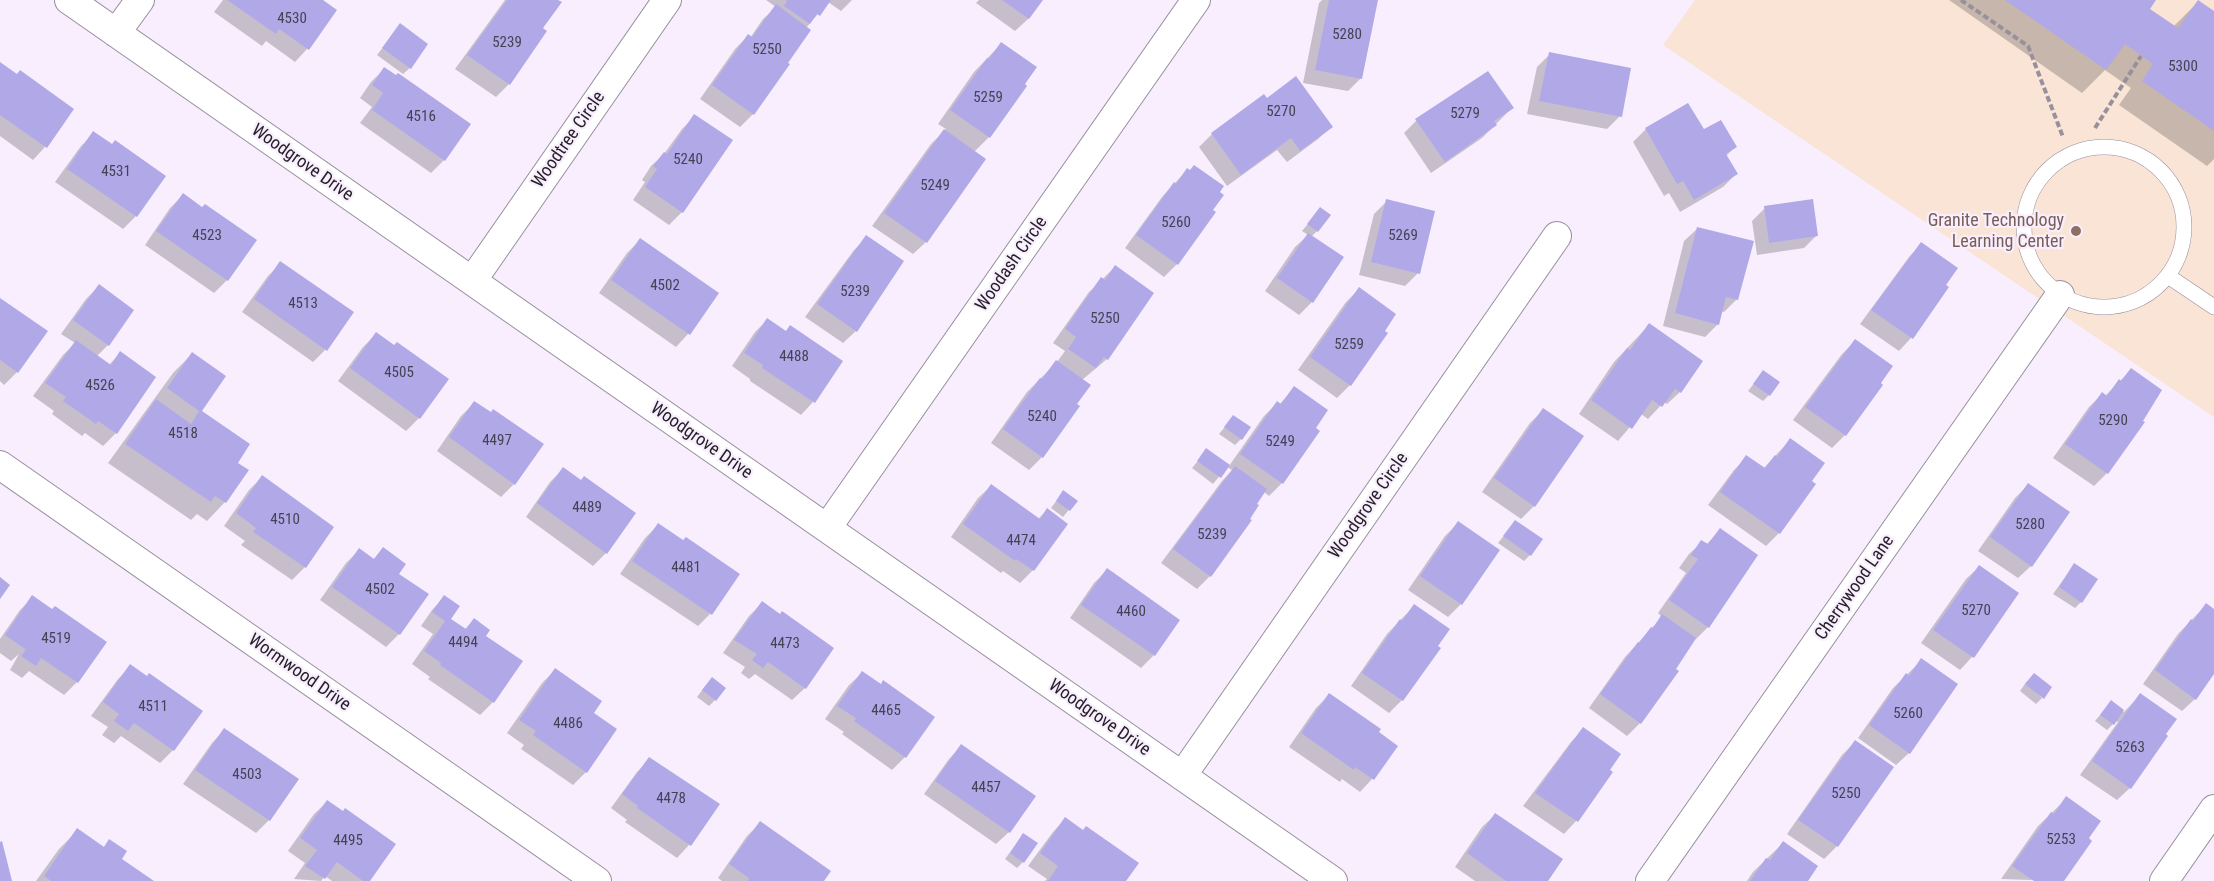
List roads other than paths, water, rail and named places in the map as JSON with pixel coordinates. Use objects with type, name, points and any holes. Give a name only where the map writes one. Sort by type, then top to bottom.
[{"type":"street","name":"Woodgrove Drive","points":[[69,0],[1333,881]]},
{"type":"street","points":[[116,33],[140,0]]},
{"type":"street","name":"Woodtree Circle","points":[[472,281],[667,0]]},
{"type":"street","name":"Woodash Circle","points":[[827,528],[1196,0]]},
{"type":"street","name":"Woodgrove Circle","points":[[1182,776],[1557,236]]},
{"type":"street","name":"Cherrywood Lane","points":[[1650,881],[2060,295]]},
{"type":"street","name":"Wormwood Drive","points":[[0,465],[597,881]]},
{"type":"street","points":[[2164,881],[2214,809]]},
{"type":"lane","points":[[2092,146],[2120,147],[2145,156],[2166,174],[2180,198],[2185,225],[2181,252],[2168,276],[2150,293],[2128,304],[2104,308],[2080,304],[2060,295],[2038,274],[2027,249],[2024,222],[2030,195],[2045,172],[2066,155],[2092,146]]},
{"type":"lane","points":[[2168,276],[2214,307]]},
{"type":"place","name":"Granite Technology Learning Center","points":[[2076,231]]}]
